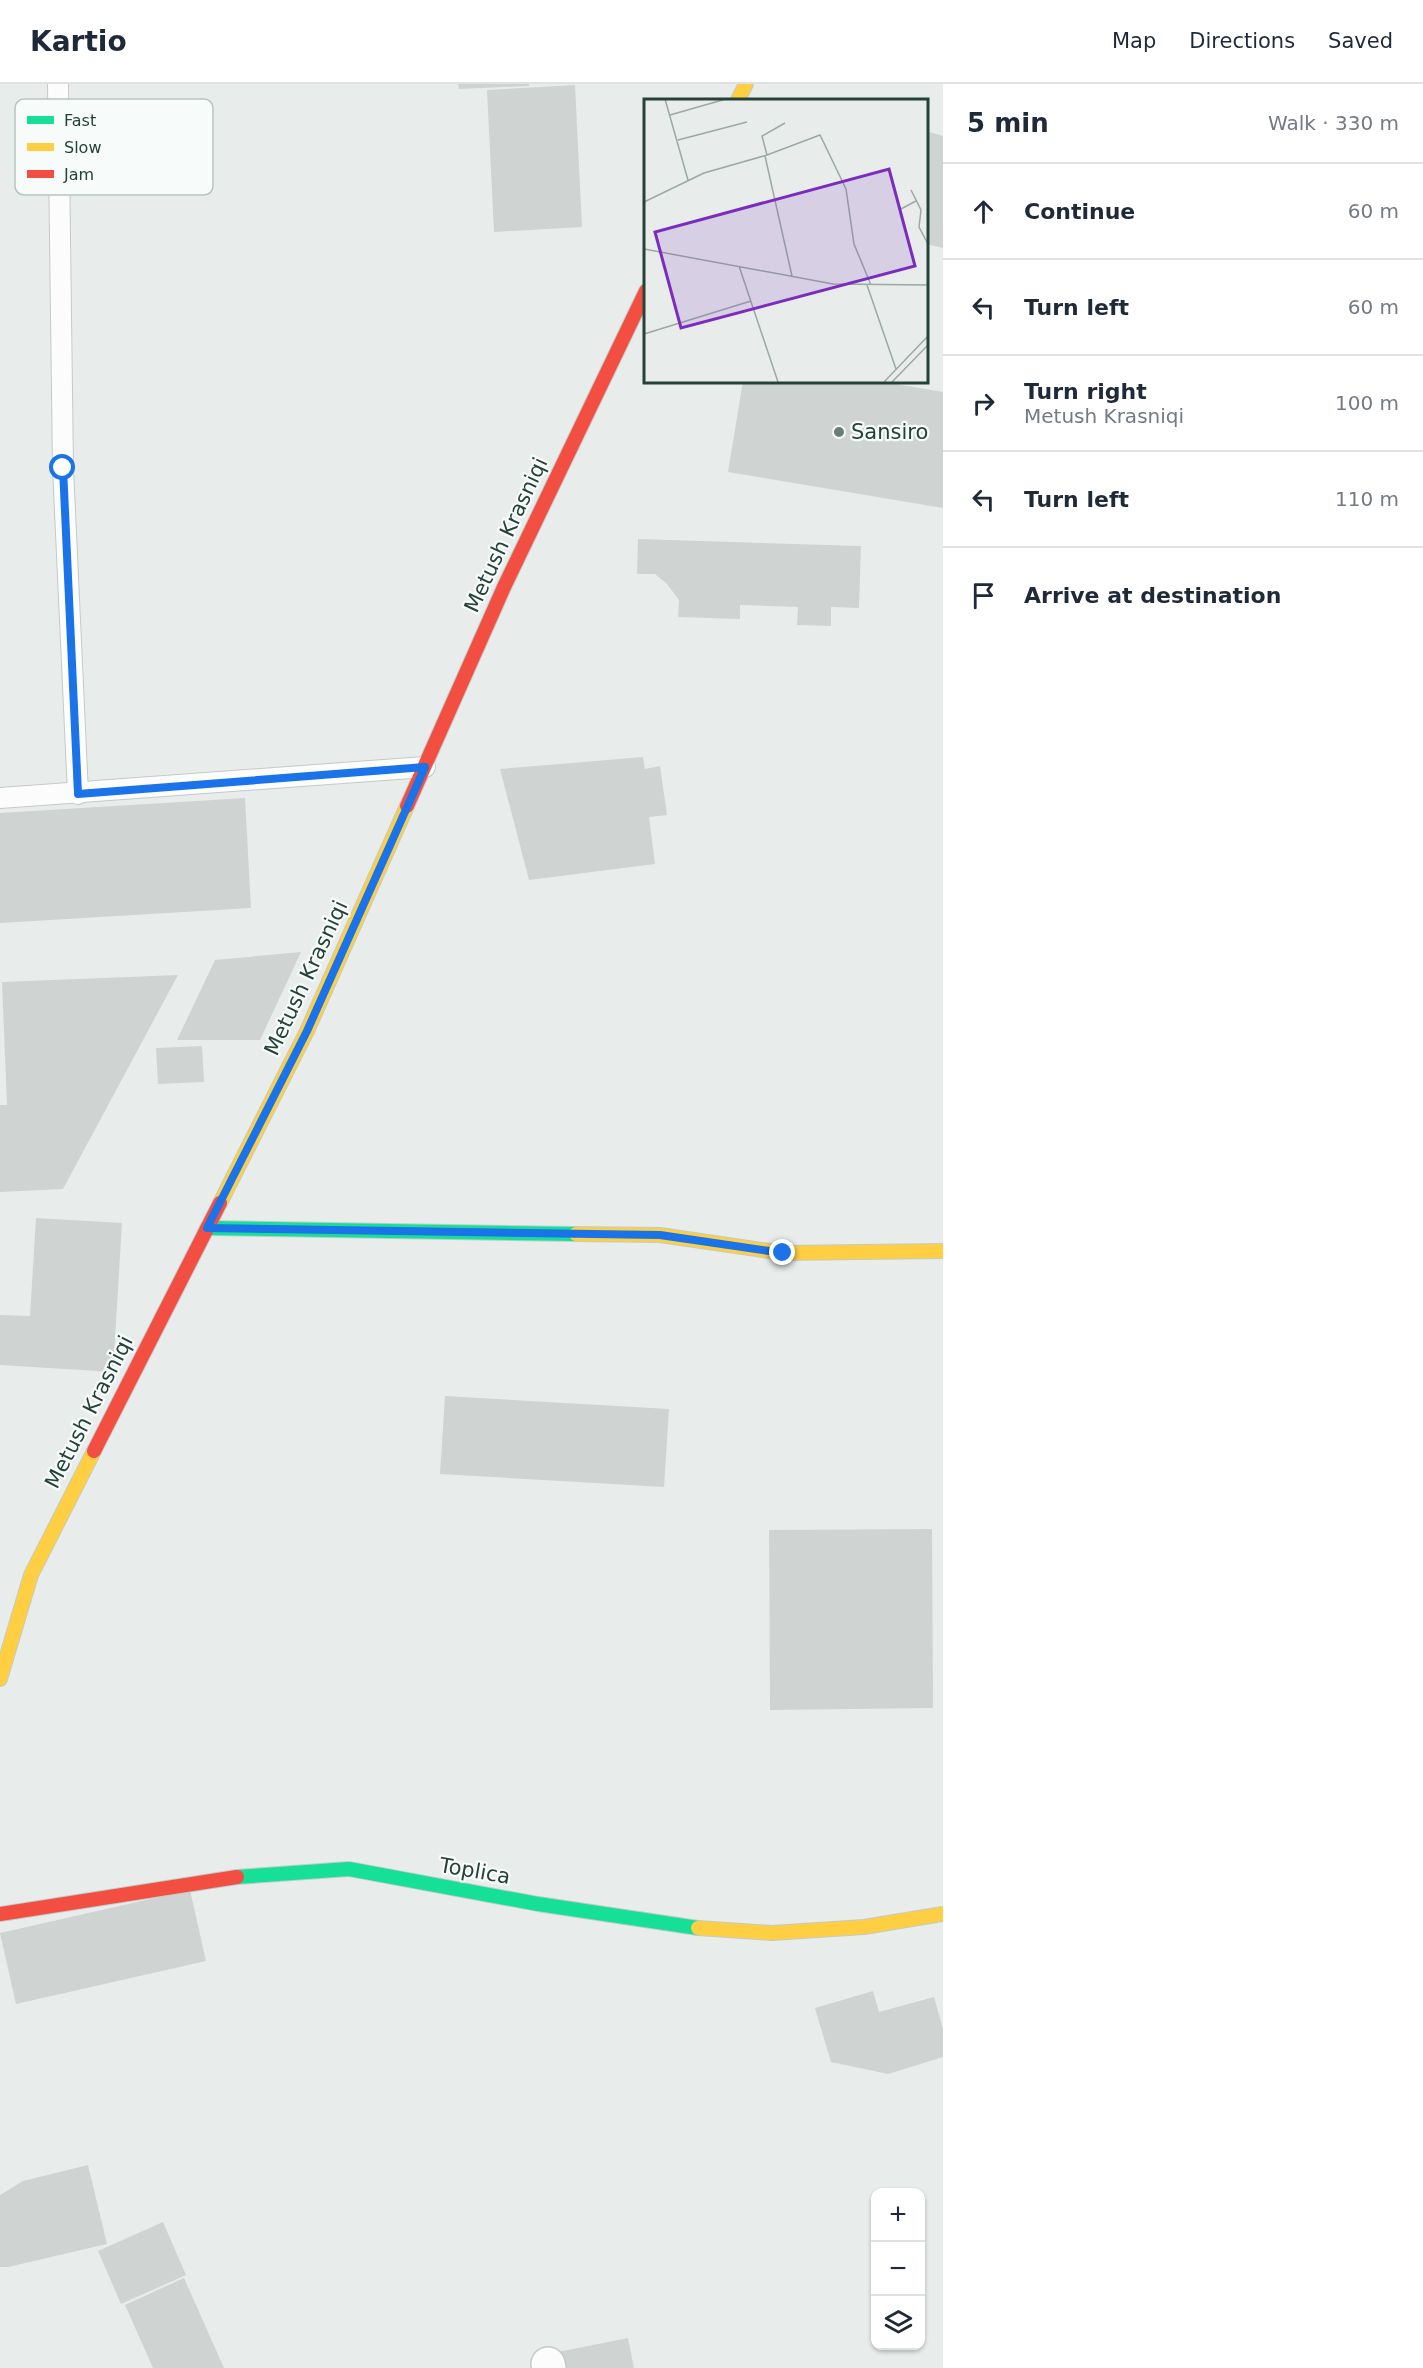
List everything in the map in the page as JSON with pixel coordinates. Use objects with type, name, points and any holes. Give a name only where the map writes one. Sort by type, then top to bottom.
[{"type":"street","points":[[738,99],[746,84]]},
{"type":"street","name":"Metush Krasniqi","points":[[0,1678],[31,1575],[307,1031],[504,587],[644,295]]},
{"type":"street","points":[[207,1228],[660,1235],[783,1253],[943,1251]]},
{"type":"street","name":"Toplica","points":[[0,1914],[86,1899],[236,1878],[348,1869],[538,1904],[685,1927],[772,1933],[864,1927],[943,1914]]},
{"type":"lane","points":[[58,84],[58,99]]},
{"type":"lane","points":[[59,195],[63,468],[78,794]]},
{"type":"lane","points":[[0,798],[425,767]]},
{"type":"building","points":[[458,84],[529,84],[529,86],[459,89]]},
{"type":"building","points":[[575,85],[582,227],[494,232],[487,90]]},
{"type":"building","points":[[928,132],[943,136],[943,248],[928,244]]},
{"type":"building","name":"Sansiro","points":[[743,382],[884,382],[943,392],[943,508],[728,472]]},
{"type":"building","points":[[638,539],[861,546],[859,608],[831,607],[831,626],[797,625],[798,607],[740,605],[740,619],[678,617],[679,600],[667,584],[655,574],[637,574]]},
{"type":"building","points":[[643,757],[645,769],[660,766],[667,815],[649,817],[655,864],[529,880],[500,769]]},
{"type":"building","points":[[245,798],[251,908],[0,923],[0,813]]},
{"type":"building","points":[[301,952],[260,1040],[177,1040],[215,960]]},
{"type":"building","points":[[178,975],[63,1189],[0,1192],[0,1105],[7,1105],[2,982]]},
{"type":"building","points":[[202,1046],[204,1082],[158,1084],[156,1048]]},
{"type":"building","points":[[36,1218],[122,1223],[113,1372],[0,1365],[0,1315],[30,1316]]},
{"type":"building","points":[[445,1396],[669,1409],[664,1487],[440,1474]]},
{"type":"building","points":[[932,1529],[933,1708],[770,1710],[769,1530]]},
{"type":"building","points":[[190,1890],[206,1961],[16,2004],[0,1933]]},
{"type":"building","points":[[873,1991],[879,2012],[934,1997],[943,2029],[943,2057],[888,2074],[831,2062],[815,2008]]},
{"type":"building","points":[[88,2165],[107,2244],[0,2267],[0,2195],[23,2181]]},
{"type":"building","points":[[163,2222],[186,2275],[121,2304],[98,2251]]},
{"type":"building","points":[[184,2278],[224,2368],[153,2368],[125,2305]]},
{"type":"building","points":[[628,2338],[634,2368],[561,2368],[558,2352]]},
{"type":"traffic: fast","points":[[207,1228],[576,1234]]},
{"type":"traffic: fast","points":[[237,1877],[349,1869],[538,1904],[698,1928]]},
{"type":"traffic: slow","points":[[738,99],[746,84]]},
{"type":"traffic: slow","points":[[220,1203],[307,1031],[407,806]]},
{"type":"traffic: slow","points":[[576,1234],[660,1235],[783,1253],[943,1251]]},
{"type":"traffic: slow","points":[[0,1679],[31,1575],[94,1451]]},
{"type":"traffic: slow","points":[[698,1928],[772,1933],[864,1927],[943,1914]]},
{"type":"traffic: jam","points":[[407,806],[504,587],[644,295]]},
{"type":"traffic: jam","points":[[94,1451],[220,1203]]},
{"type":"traffic: jam","points":[[0,1914],[237,1877]]},
{"type":"place","name":"Sansiro","points":[[839,432]]},
{"type":"route","points":[[63,468],[78,794],[425,767],[307,1031],[207,1228],[660,1235],[783,1253]]}]
